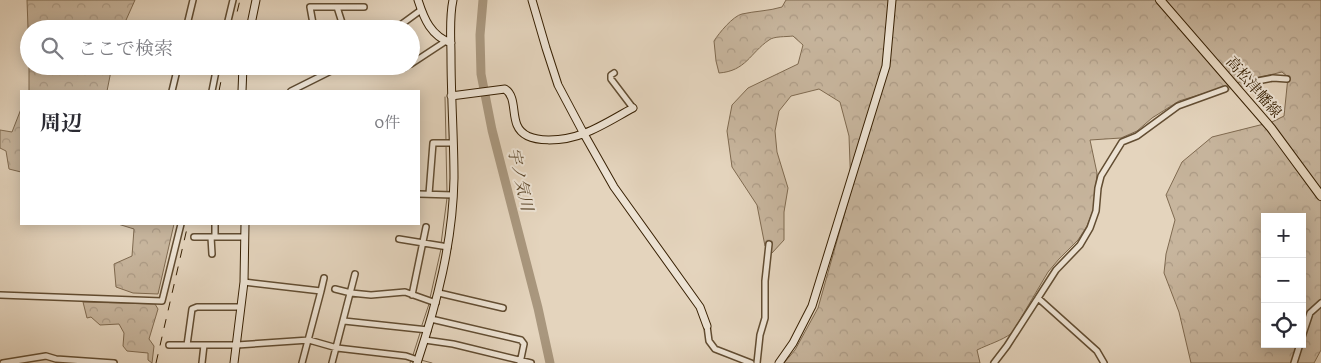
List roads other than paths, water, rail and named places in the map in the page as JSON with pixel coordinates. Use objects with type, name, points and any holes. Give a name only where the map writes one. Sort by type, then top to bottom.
[{"type":"main road","name":"高松津幡線","points":[[1160,0],[1271,128],[1321,196]]},
{"type":"street","points":[[188,20],[193,0]]},
{"type":"street","points":[[228,20],[233,0]]},
{"type":"street","points":[[252,20],[256,0]]},
{"type":"street","points":[[418,0],[429,27],[438,38],[448,42]]},
{"type":"street","points":[[168,345],[237,345],[309,340],[337,348],[406,356],[418,362],[439,293],[448,247],[453,195],[453,143],[448,42],[453,0]]},
{"type":"street","points":[[532,0],[558,85],[614,187],[700,307],[707,326],[709,341],[715,349],[751,363]]},
{"type":"street","points":[[779,363],[797,337],[812,306],[886,66],[892,0]]},
{"type":"street","points":[[312,20],[310,7],[364,7]]},
{"type":"street","points":[[337,7],[341,20]]},
{"type":"street","points":[[407,20],[421,10]]},
{"type":"street","points":[[420,59],[448,42]]},
{"type":"street","points":[[452,96],[505,89],[510,93],[517,125],[523,133],[546,140],[584,134],[633,108],[610,80],[611,75],[614,73]]},
{"type":"street","points":[[172,90],[176,75]]},
{"type":"street","points":[[212,90],[216,75]]},
{"type":"street","points":[[242,90],[243,75]]},
{"type":"street","points":[[292,90],[322,75]]},
{"type":"street","points":[[1247,83],[1273,78],[1287,79]]},
{"type":"street","points":[[994,363],[1056,270],[1080,245],[1090,228],[1096,211],[1098,188],[1102,176],[1122,142],[1137,136],[1178,106],[1225,89]]},
{"type":"street","points":[[429,194],[433,142],[453,143]]},
{"type":"street","points":[[420,194],[453,195]]},
{"type":"street","points":[[0,295],[162,300],[181,225]]},
{"type":"street","points":[[212,254],[215,225]]},
{"type":"street","points":[[234,363],[244,282],[245,225]]},
{"type":"street","points":[[412,295],[426,227]]},
{"type":"street","points":[[194,237],[245,237]]},
{"type":"street","points":[[399,239],[448,247]]},
{"type":"street","points":[[757,363],[760,335],[765,318],[765,281],[769,244]]},
{"type":"street","points":[[332,363],[355,274]]},
{"type":"street","points":[[302,363],[324,278]]},
{"type":"street","points":[[244,282],[321,291]]},
{"type":"street","points":[[335,289],[372,295],[405,292],[436,303]]},
{"type":"street","points":[[439,293],[503,308]]},
{"type":"street","points":[[1038,298],[1097,351],[1104,363]]},
{"type":"street","points":[[1306,325],[1310,313],[1321,303]]},
{"type":"street","points":[[187,345],[192,309],[197,307],[241,307]]},
{"type":"street","points":[[431,319],[522,340],[524,344],[520,361]]},
{"type":"street","points":[[344,321],[428,330]]},
{"type":"street","points":[[425,340],[453,344],[531,363]]},
{"type":"street","points":[[202,363],[204,345]]},
{"type":"street","points":[[1294,363],[1299,348]]},
{"type":"street","points":[[3,363],[46,356],[71,362],[114,363]]},
{"type":"waterway","name":"宇ノ気川","points":[[483,0],[480,35],[481,74],[492,130],[538,308],[550,363]]},
{"type":"waterway","points":[[445,97],[446,141]]},
{"type":"waterway","points":[[446,145],[447,193]]},
{"type":"waterway","points":[[441,244],[447,198]]},
{"type":"waterway","points":[[430,298],[441,249]]},
{"type":"waterway","points":[[422,325],[429,304]]},
{"type":"waterway","points":[[413,355],[421,330]]},
{"type":"waterway","points":[[421,360],[432,363]]},
{"type":"tunnel","points":[[1225,89],[1247,83]]},
{"type":"railway","points":[[235,20],[240,0]]},
{"type":"railway","points":[[219,90],[222,75]]},
{"type":"railway","points":[[156,363],[188,225]]}]
